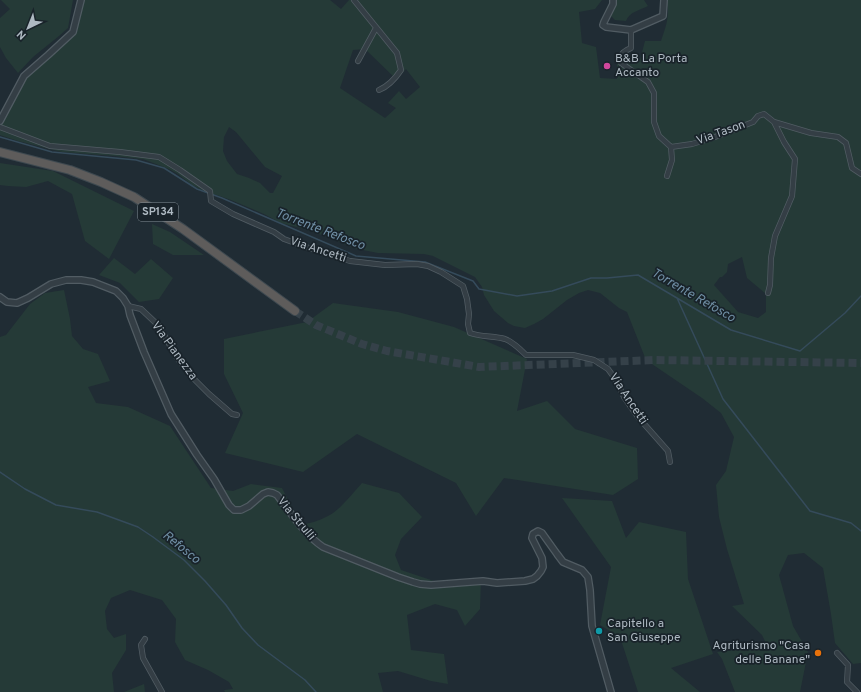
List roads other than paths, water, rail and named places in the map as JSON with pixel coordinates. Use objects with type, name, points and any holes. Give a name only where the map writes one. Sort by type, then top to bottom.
[{"type":"highway","name":"SP134","points":[[0,152],[70,170],[134,197],[183,229],[295,311]]},
{"type":"street","points":[[0,121],[24,76],[73,32],[81,0]]},
{"type":"street","points":[[354,0],[397,54],[401,70],[394,80],[385,88],[379,90]]},
{"type":"street","points":[[613,0],[613,4],[603,25],[606,27],[631,30],[663,16],[664,0]]},
{"type":"street","points":[[358,61],[376,28]]},
{"type":"street","points":[[631,30],[631,48],[623,52],[620,57],[621,63],[648,82],[654,93],[654,122],[659,136],[671,147],[672,160],[667,176]]},
{"type":"street","name":"Via Tason","points":[[671,147],[692,144],[715,137],[752,122],[758,116],[764,114],[774,122],[811,133],[838,137],[846,143],[852,168],[861,174]]},
{"type":"street","points":[[768,293],[770,285],[771,258],[775,236],[792,196],[796,159],[784,142],[774,122]]},
{"type":"street","name":"Via Ancetti","points":[[0,127],[50,146],[159,157],[210,191],[211,201],[233,214],[263,227],[291,242],[350,261],[385,266],[416,264],[428,266],[442,272],[463,286],[468,298],[468,324],[470,333],[505,339],[515,345],[526,355],[573,355],[594,360],[608,369],[616,380],[624,397],[638,417],[668,451],[670,462]]},
{"type":"street","name":"Via Pianezza","points":[[0,298],[7,302],[17,304],[51,284],[66,280],[93,282],[116,291],[123,298],[128,306],[144,352]]},
{"type":"street","name":"Via Pianezza","points":[[128,306],[141,309],[159,326],[177,358],[191,376],[232,414],[237,415]]},
{"type":"street","name":"Via Strulli","points":[[144,352],[171,414],[214,479],[229,505],[234,510],[241,510],[245,508],[263,494],[273,493],[315,542],[323,547],[398,577],[413,582],[431,585],[483,581],[497,583],[533,579],[539,574],[543,563],[532,538],[535,532],[540,531],[563,562],[582,570],[588,577],[592,626],[611,692]]},
{"type":"street","points":[[145,639],[141,645],[143,658],[162,692]]},
{"type":"street","points":[[837,653],[848,665],[847,682],[857,692]]},
{"type":"waterway","name":"Torrente Refosco","points":[[0,137],[52,152],[136,160],[164,168],[197,189],[222,198],[356,256],[425,262],[473,281],[479,289],[517,296],[552,291],[591,278],[638,275],[731,330],[800,351],[845,313],[861,296]]},
{"type":"waterway","points":[[677,298],[723,399],[810,511],[851,523],[861,531]]},
{"type":"waterway","name":"Refosco","points":[[0,472],[25,489],[56,505],[97,512],[138,527],[153,537],[184,560],[205,581],[226,605],[242,628],[258,645],[305,680],[316,692]]},
{"type":"tunnel","points":[[295,311],[316,325],[362,344],[387,351],[479,367],[655,360],[861,363]]},
{"type":"place","name":"B&B La Porta Accanto","points":[[607,66]]},
{"type":"place","name":"Capitello a San Giuseppe","points":[[599,631]]},
{"type":"place","name":"Agriturismo \"Casa delle Banane\"","points":[[818,653]]}]
